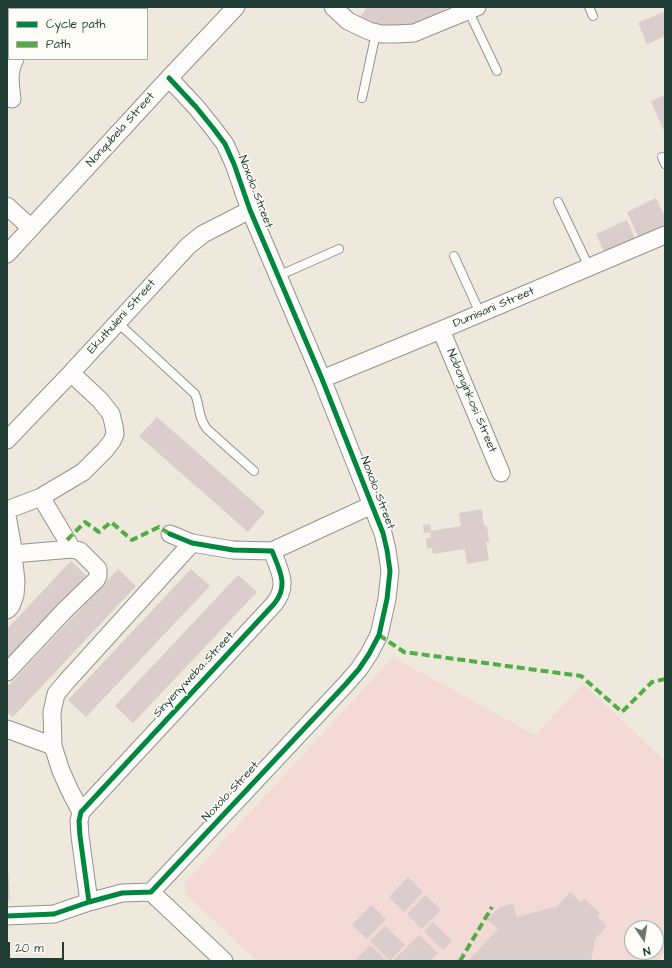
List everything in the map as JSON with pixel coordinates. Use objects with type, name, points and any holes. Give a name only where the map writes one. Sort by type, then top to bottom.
[{"type":"street","name":"Nonqubela Street","points":[[7,254],[236,7]]},
{"type":"street","points":[[332,7],[348,21],[369,31],[381,34],[414,33],[471,8]]},
{"type":"street","points":[[12,99],[10,76],[11,66],[14,60]]},
{"type":"street","name":"Noxolo Street","points":[[151,892],[359,669],[370,654],[379,635],[387,599],[390,571],[384,538],[372,505],[322,379],[250,210],[234,164],[225,144],[213,128],[169,78]]},
{"type":"street","points":[[7,206],[31,228]]},
{"type":"street","name":"Ekuthuleni Street","points":[[7,440],[188,246],[202,234],[250,210]]},
{"type":"street","name":"Dumisani Street","points":[[322,379],[665,235]]},
{"type":"street","name":"Nobonginkosi Street","points":[[441,330],[500,473]]},
{"type":"street","points":[[7,510],[41,497],[83,472],[112,441],[115,434],[111,414],[100,400],[71,373]]},
{"type":"street","points":[[41,497],[72,549]]},
{"type":"street","points":[[170,534],[192,543],[233,550],[272,551],[372,505]]},
{"type":"street","points":[[7,516],[16,582],[15,595],[11,606],[7,610]]},
{"type":"street","points":[[89,902],[80,836],[79,821],[81,812],[61,771],[53,746],[52,712],[56,694],[192,543]]},
{"type":"street","points":[[7,672],[65,610],[96,580],[98,576],[98,569],[80,551],[72,549],[11,548]]},
{"type":"street","name":"Sinyenyweba Street","points":[[81,812],[278,598],[282,590],[282,581],[272,551]]},
{"type":"street","points":[[7,729],[53,746]]},
{"type":"street","points":[[7,916],[54,914],[122,893],[151,892],[224,961]]},
{"type":"lane","points":[[589,7],[593,16]]},
{"type":"lane","points":[[471,8],[497,71]]},
{"type":"lane","points":[[362,98],[376,33]]},
{"type":"lane","points":[[558,202],[589,267]]},
{"type":"lane","points":[[278,276],[339,249]]},
{"type":"lane","points":[[454,256],[480,313]]},
{"type":"lane","points":[[117,322],[194,394],[197,400],[202,423],[254,471]]},
{"type":"shaded area","points":[[393,657],[535,735],[583,684],[665,761],[665,953],[664,954],[664,920],[624,920],[624,960],[659,960],[658,961],[257,961],[186,895],[184,884]]},
{"type":"building","points":[[367,7],[445,7],[448,13],[412,30],[378,30],[358,20]]},
{"type":"building","points":[[665,11],[665,36],[647,44],[638,23]]},
{"type":"building","points":[[665,95],[665,133],[651,101]]},
{"type":"building","points":[[656,198],[665,217],[665,227],[639,239],[627,212]]},
{"type":"building","points":[[627,220],[636,240],[605,254],[596,234]]},
{"type":"building","points":[[157,417],[265,512],[248,532],[139,436]]},
{"type":"building","points":[[482,509],[484,526],[487,526],[489,542],[486,542],[489,560],[467,564],[465,549],[433,554],[432,548],[427,549],[426,538],[431,538],[430,532],[424,533],[423,525],[430,524],[431,531],[461,526],[459,513]]},
{"type":"building","points":[[71,561],[89,578],[7,665],[7,629]]},
{"type":"building","points":[[118,569],[136,586],[13,717],[7,712],[7,687]]},
{"type":"building","points":[[191,569],[210,586],[86,717],[68,700]]},
{"type":"building","points":[[238,575],[257,592],[133,723],[115,706]]},
{"type":"building","points":[[8,866],[10,900],[7,900]]},
{"type":"building","points":[[408,877],[423,892],[404,912],[389,897]]},
{"type":"building","points":[[570,892],[581,902],[584,899],[600,913],[597,916],[607,926],[595,939],[591,961],[468,961],[498,929],[487,919],[499,908],[513,903],[517,917],[558,906]]},
{"type":"building","points":[[425,895],[441,910],[422,929],[407,914]]},
{"type":"building","points":[[371,905],[386,919],[367,939],[352,925]]},
{"type":"building","points":[[433,922],[452,941],[443,950],[424,931]]},
{"type":"building","points":[[385,926],[405,945],[390,961],[370,941]]},
{"type":"building","points":[[419,935],[438,953],[430,961],[393,961]]},
{"type":"building","points":[[370,945],[387,961],[354,961]]},
{"type":"marked path","points":[[67,540],[85,522],[99,532],[111,522],[132,540],[159,527],[170,534]]},
{"type":"marked path","points":[[379,635],[404,652],[581,676],[622,712],[652,682],[665,679]]},
{"type":"marked path","points":[[460,961],[492,907]]},
{"type":"cycle path","points":[[7,916],[54,914],[122,893],[151,892],[359,669],[379,635],[387,599],[390,571],[383,533],[322,379],[250,210],[234,164],[225,144],[213,128],[169,78]]},
{"type":"cycle path","points":[[89,902],[80,836],[79,821],[81,812],[274,604],[281,591],[282,578],[272,551],[233,550],[192,543],[170,534]]}]
